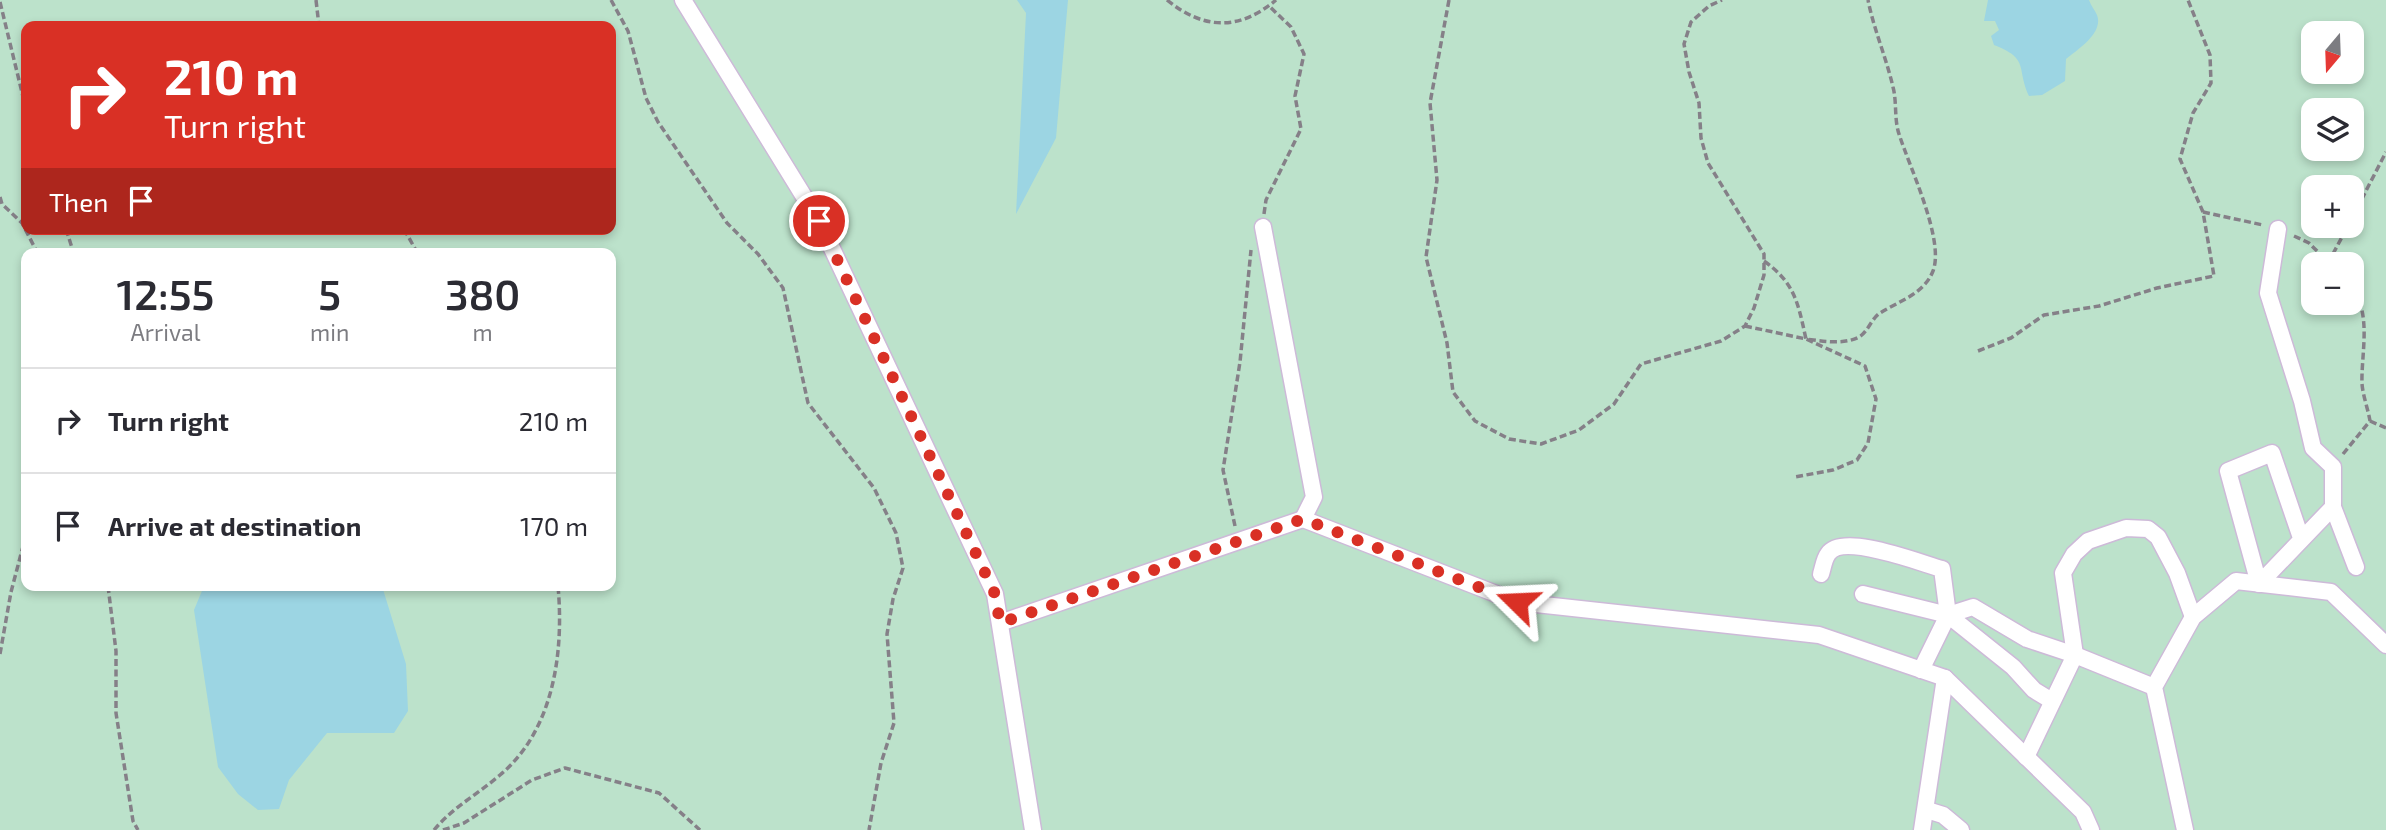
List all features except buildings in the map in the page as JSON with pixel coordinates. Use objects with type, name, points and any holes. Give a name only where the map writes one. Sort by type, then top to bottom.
[{"type":"street","points":[[683,0],[819,221],[995,594],[1033,830]]},
{"type":"street","points":[[1263,227],[1314,497],[1303,519]]},
{"type":"street","points":[[2278,229],[2268,293],[2314,448],[2333,467],[2333,508],[2356,568]]},
{"type":"street","points":[[2259,584],[2228,471],[2272,453],[2301,538]]},
{"type":"street","points":[[2259,584],[2333,508]]},
{"type":"street","points":[[1000,623],[1303,519],[1517,602],[1819,635],[1945,678],[2083,812],[2091,830]]},
{"type":"street","points":[[2026,757],[2075,655],[2063,573],[2074,554],[2088,541],[2142,526],[2158,537],[2193,617]]},
{"type":"street","points":[[1821,574],[1828,552],[1839,545],[1857,545],[1942,569],[1948,615],[1921,670]]},
{"type":"street","points":[[2185,830],[2154,687],[2193,617],[2236,581],[2330,592],[2386,645]]},
{"type":"street","points":[[1863,594],[1948,615],[2013,667],[2035,690],[2052,701]]},
{"type":"street","points":[[1948,615],[1973,607],[2027,639],[2154,687]]},
{"type":"street","points":[[2013,667],[2027,639]]},
{"type":"street","points":[[1922,830],[1945,678]]},
{"type":"street","points":[[1927,810],[1943,815],[1961,830]]},
{"type":"path","points":[[316,0],[318,21]]},
{"type":"path","points":[[611,0],[628,31],[646,98],[659,122],[727,223],[758,254],[783,288],[808,403],[874,488],[896,533],[903,568],[892,599],[887,634],[894,723],[881,763],[869,830]]},
{"type":"path","points":[[1167,0],[1186,16],[1211,23],[1242,22],[1276,0]]},
{"type":"path","points":[[1449,0],[1430,103],[1437,180],[1426,257],[1447,343],[1453,392],[1475,421],[1508,439],[1541,444],[1579,430],[1614,404],[1641,364],[1721,341],[1745,326],[1760,286],[1764,254],[1709,163],[1701,138],[1699,103],[1687,62],[1685,44],[1691,22],[1709,6],[1722,0]]},
{"type":"path","points":[[1745,326],[1835,342],[1860,337],[1877,315],[1925,287],[1934,269],[1934,232],[1925,212],[1919,182],[1898,132],[1894,88],[1874,32],[1868,0]]},
{"type":"path","points":[[1978,351],[2011,338],[2044,315],[2099,306],[2157,288],[2214,276],[2203,212],[2180,159],[2193,113],[2211,83],[2210,55],[2188,0]]},
{"type":"path","points":[[0,2],[21,88]]},
{"type":"path","points":[[1238,541],[1223,470],[1240,362],[1248,256],[1263,227],[1266,200],[1301,129],[1295,96],[1304,54],[1291,27],[1269,6]]},
{"type":"path","points":[[2364,195],[2386,152]]},
{"type":"path","points":[[0,197],[2,204],[21,222]]},
{"type":"path","points":[[1764,261],[1785,275],[1798,306],[1807,339],[1865,366],[1876,399],[1868,443],[1857,460],[1833,470],[1795,477]]},
{"type":"path","points":[[2362,315],[2365,335],[2362,385],[2370,421]]},
{"type":"path","points":[[2333,467],[2370,421]]},
{"type":"path","points":[[2370,421],[2386,428]]},
{"type":"path","points":[[0,654],[21,554]]},
{"type":"path","points":[[109,591],[116,651],[117,713],[133,821],[138,830]]},
{"type":"path","points":[[434,830],[450,811],[499,777],[516,760],[532,737],[543,715],[556,670],[562,629],[558,591]]},
{"type":"path","points":[[443,830],[464,822],[532,780],[565,768],[659,793],[700,830]]},
{"type":"green space","points":[[0,0],[2386,0],[2386,830],[0,830]]},
{"type":"water","points":[[1017,0],[1068,0],[1056,138],[1016,214],[1026,13]]},
{"type":"water","points":[[1988,0],[2089,0],[2097,15],[2097,28],[2088,40],[2066,59],[2065,81],[2042,95],[2029,96],[2017,60],[1994,45],[1991,36],[1999,30],[1995,21],[1984,21]]},
{"type":"water","points":[[202,591],[384,591],[406,664],[408,711],[394,733],[327,733],[289,780],[279,809],[258,810],[238,794],[218,767],[194,610]]},
{"type":"route","points":[[819,221],[995,594],[1000,623],[1303,519],[1517,602]]}]
